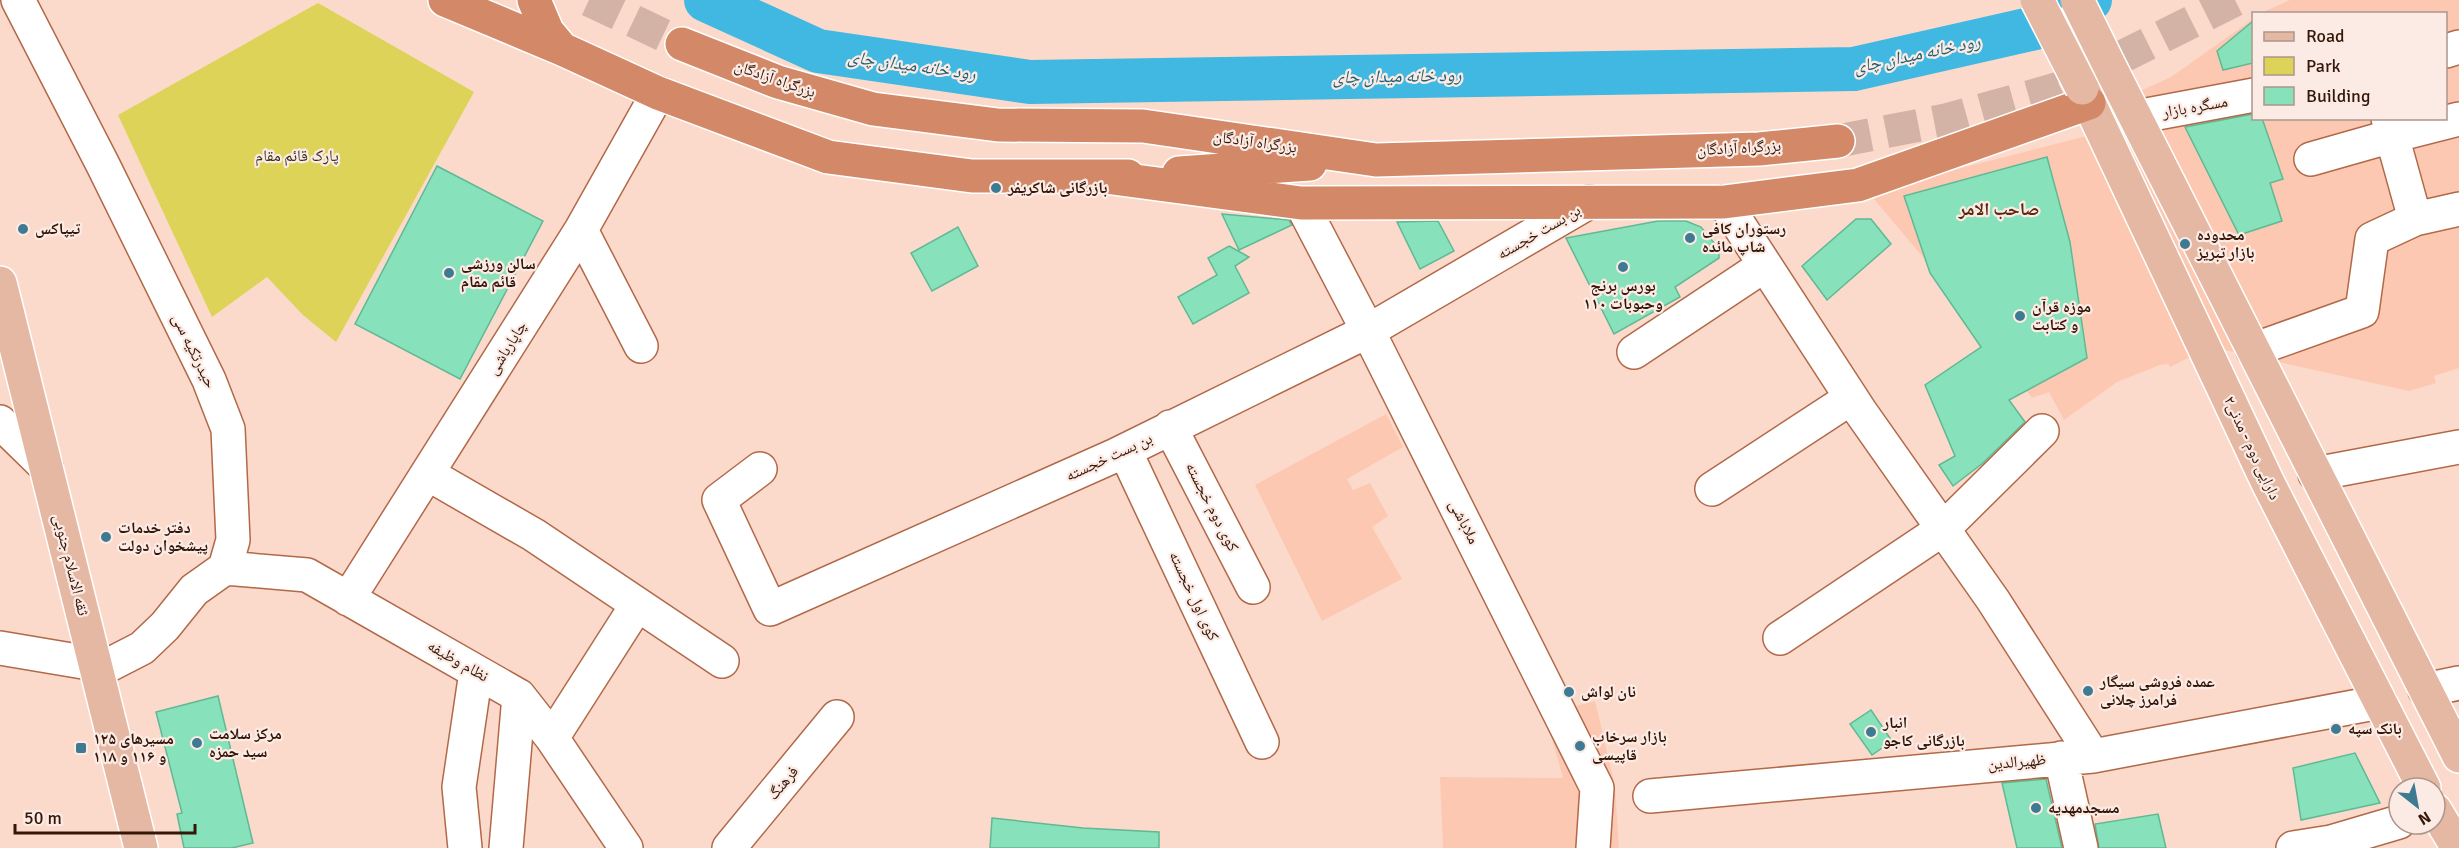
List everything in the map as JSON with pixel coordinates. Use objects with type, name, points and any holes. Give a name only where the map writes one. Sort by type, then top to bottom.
[{"type":"highway","points":[[445,0],[562,49],[658,93],[828,157],[972,176],[1105,177],[1376,160]]},
{"type":"highway","points":[[534,0],[548,31],[562,49]]},
{"type":"highway","name":"بزرگراه آزادگان","points":[[682,44],[778,82],[873,109],[998,125],[1143,126],[1376,160],[1759,149],[1838,141]]},
{"type":"highway","points":[[1105,177],[1301,203],[1724,202],[1858,185],[2085,96]]},
{"type":"main road","name":"دارایی دوم - مدنی۲","points":[[2037,0],[2143,214],[2268,483],[2418,776]]},
{"type":"main road","points":[[2077,0],[2459,756]]},
{"type":"main road","points":[[2085,96],[2117,80]]},
{"type":"main road","points":[[2143,214],[2155,203],[2165,199],[2178,199]]},
{"type":"main road","name":"ثقه الاسلام جنوبی","points":[[0,283],[141,848]]},
{"type":"main road","points":[[2447,830],[2458,848]]},
{"type":"street","name":"حیدرتکیه سی","points":[[18,0],[103,165],[209,380],[228,429],[233,540],[225,568]]},
{"type":"street","name":"چاپارباشی","points":[[348,599],[581,230],[658,93]]},
{"type":"street","name":"مسگره بازار","points":[[2136,117],[2252,95]]},
{"type":"street","points":[[2311,159],[2390,127],[2459,119]]},
{"type":"street","points":[[2390,127],[2415,219]]},
{"type":"street","name":"بن بست خجسته","points":[[760,469],[719,500],[770,609],[1125,451],[1368,331],[1589,202]]},
{"type":"street","points":[[1724,202],[1851,398],[1993,600],[2093,756]]},
{"type":"street","name":"ملاباشی","points":[[1301,203],[1368,331],[1597,788],[1593,848]]},
{"type":"street","points":[[2253,350],[2362,311],[2372,239],[2415,219],[2459,209]]},
{"type":"street","points":[[581,230],[641,346]]},
{"type":"street","points":[[1634,352],[1765,265]]},
{"type":"street","points":[[1712,489],[1851,398]]},
{"type":"street","points":[[0,422],[46,467]]},
{"type":"street","name":"کوی دوم خجسته","points":[[1170,427],[1253,587]]},
{"type":"street","points":[[1780,638],[1943,529],[2042,431]]},
{"type":"street","points":[[2315,474],[2459,447]]},
{"type":"street","name":"کوی اول خجسته","points":[[1125,451],[1262,742]]},
{"type":"street","points":[[428,474],[534,535],[722,661]]},
{"type":"street","name":"نظام وظیفه","points":[[225,568],[307,575],[519,696],[552,738],[626,848]]},
{"type":"street","points":[[0,648],[107,666],[142,648],[165,626],[194,590],[225,568]]},
{"type":"street","points":[[552,738],[637,604]]},
{"type":"street","points":[[465,848],[459,786],[476,672]]},
{"type":"street","points":[[2425,690],[2459,683]]},
{"type":"street","points":[[506,848],[519,696]]},
{"type":"street","name":"ظهیرالدین","points":[[1650,796],[2093,756],[2380,702]]},
{"type":"street","name":"فرهنگ","points":[[729,848],[837,717]]},
{"type":"street","points":[[2061,758],[2081,848]]},
{"type":"street","points":[[2293,848],[2345,843],[2387,827]]},
{"type":"shaded area","name":"محدوده بازار تبریز","points":[[2290,0],[2459,0],[2459,368],[2434,376],[2436,383],[2409,391],[2211,347],[2170,367],[2168,364],[2160,365],[2117,382],[2064,420],[2049,392],[2032,398],[1955,295],[1868,192],[2094,134],[2089,114],[2171,77],[2252,20],[2252,120],[2447,120],[2447,12],[2263,12]]},
{"type":"shaded area","points":[[1386,414],[1403,447],[1347,479],[1353,490],[1370,483],[1388,516],[1372,527],[1402,579],[1322,621],[1255,485]]},
{"type":"shaded area","name":"بازار سرخاب قاپیسی","points":[[1595,701],[1615,786],[1619,848],[1443,848],[1440,777],[1563,778],[1545,714]]},
{"type":"green space","name":"پارک قائم مقام","points":[[318,3],[474,92],[336,342],[303,315],[267,277],[212,317],[118,115]]},
{"type":"building","points":[[2252,22],[2252,63],[2223,70],[2217,51]]},
{"type":"building","points":[[2252,114],[2252,120],[2263,120],[2283,179],[2270,183],[2282,221],[2239,235],[2185,127]]},
{"type":"building","points":[[2047,157],[2070,242],[2087,358],[2009,400],[2025,422],[1983,463],[1953,486],[1939,465],[1955,456],[1925,385],[1981,347],[1930,273],[1904,196]]},
{"type":"building","name":"سالن ورزشی قائم مقام","points":[[437,166],[543,221],[460,379],[355,324]]},
{"type":"building","points":[[1222,214],[1289,220],[1292,225],[1239,250]]},
{"type":"building","points":[[1856,219],[1871,219],[1891,244],[1827,300],[1802,266]]},
{"type":"building","points":[[1438,221],[1454,251],[1420,269],[1397,222]]},
{"type":"building","name":"بورس برنج وحبوبات ۱۱۰","points":[[1658,221],[1686,221],[1701,227],[1719,249],[1719,258],[1675,287],[1680,297],[1614,334],[1566,238]]},
{"type":"building","points":[[958,227],[978,266],[932,291],[911,253]]},
{"type":"building","points":[[1229,246],[1249,257],[1235,266],[1249,293],[1193,324],[1178,297],[1217,275],[1208,258]]},
{"type":"building","points":[[218,696],[253,843],[232,848],[184,848],[177,814],[182,813],[156,712]]},
{"type":"building","name":"انبار بازرگانی کاجو","points":[[1871,710],[1892,741],[1872,755],[1850,724]]},
{"type":"building","points":[[2355,753],[2380,803],[2301,820],[2293,768]]},
{"type":"building","name":"مسجدمهدیه","points":[[2046,779],[2062,848],[2017,848],[2002,783]]},
{"type":"building","points":[[2158,814],[2166,848],[2099,848],[2095,824]]},
{"type":"building","points":[[992,818],[1083,828],[1159,832],[1159,848],[990,848]]},
{"type":"waterway","name":"رود خانه میدان چای","points":[[706,0],[818,51],[1030,82],[1854,69],[2035,28],[2090,0]]},
{"type":"tunnel","points":[[589,0],[682,44]]},
{"type":"tunnel","points":[[1838,141],[1946,120],[2060,88],[2235,0]]},
{"type":"place","name":"بازرگانی شاکریفر","points":[[996,188]]},
{"type":"place","name":"تیپاکس","points":[[23,229]]},
{"type":"place","name":"رستوران کافی شاپ مائده","points":[[1690,238]]},
{"type":"place","name":"محدوده بازار تبریز","points":[[2185,244]]},
{"type":"place","name":"بورس برنج وحبوبات ۱۱۰","points":[[1623,267]]},
{"type":"place","name":"سالن ورزشی قائم مقام","points":[[449,273]]},
{"type":"place","name":"موزه قرآن و کتابت","points":[[2020,316]]},
{"type":"place","name":"دفتر خدمات پیشخوان دولت","points":[[106,537]]},
{"type":"place","name":"عمده فروشی سیگار فرامرز چلانی","points":[[2088,691]]},
{"type":"place","name":"نان لواش","points":[[1569,692]]},
{"type":"place","name":"بانک سپه","points":[[2336,729]]},
{"type":"place","name":"انبار بازرگانی کاجو","points":[[1871,732]]},
{"type":"place","name":"مرکز سلامت سید حمزه","points":[[197,743]]},
{"type":"place","name":"بازار سرخاب قاپیسی","points":[[1580,746]]},
{"type":"place","name":"مسیرهای ۱۲۵ و ۱۱۶ و ۱۱۸","points":[[81,748]]},
{"type":"place","name":"مسجدمهدیه","points":[[2036,808]]},
{"type":"district","name":"صاحب الامر","points":[[1999,209]]}]
